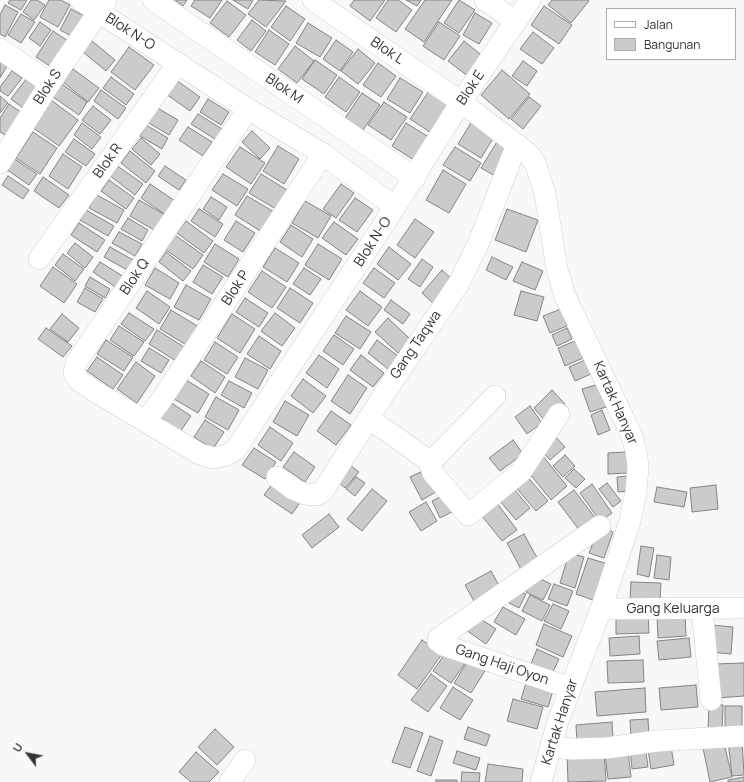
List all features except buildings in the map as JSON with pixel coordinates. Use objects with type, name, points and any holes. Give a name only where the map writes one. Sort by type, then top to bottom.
[{"type":"street","name":"Blok N-O","points":[[80,0],[102,5],[178,63],[248,109],[323,154],[404,194],[236,449],[227,455],[214,458],[200,454],[146,420]]},
{"type":"street","name":"Blok M","points":[[153,0],[404,194]]},
{"type":"street","name":"Blok L","points":[[313,0],[461,102]]},
{"type":"street","points":[[485,0],[516,22]]},
{"type":"street","name":"Blok E","points":[[404,194],[461,102],[530,0]]},
{"type":"street","name":"Blok S","points":[[2,157],[102,5]]},
{"type":"street","points":[[0,49],[50,83]]},
{"type":"street","name":"Blok R","points":[[39,259],[178,63]]},
{"type":"street","name":"Kartak Hanyar","points":[[461,102],[529,154],[541,180],[557,269],[565,296],[632,436],[638,466],[635,500],[630,520],[601,609],[570,688],[550,747],[541,782]]},
{"type":"street","name":"Blok Q","points":[[146,420],[79,381],[74,373],[76,363],[248,109]]},
{"type":"street","name":"Gang Taqwa","points":[[277,477],[293,489],[305,494],[317,495],[323,491],[425,330],[459,283],[476,250],[517,144]]},
{"type":"street","name":"Blok P","points":[[146,420],[160,402],[323,154]]},
{"type":"street","points":[[430,464],[496,396]]},
{"type":"street","points":[[368,419],[390,433],[430,464],[433,473],[468,515],[521,472],[559,414]]},
{"type":"street","name":"Gang Haji Oyon","points":[[570,688],[443,645],[440,643],[439,638],[600,526]]},
{"type":"street","name":"Gang Keluarga","points":[[601,609],[744,608]]},
{"type":"street","points":[[702,609],[711,700]]},
{"type":"street","points":[[550,747],[573,749],[607,748],[657,741],[744,736]]},
{"type":"street","points":[[230,782],[245,760]]}]
